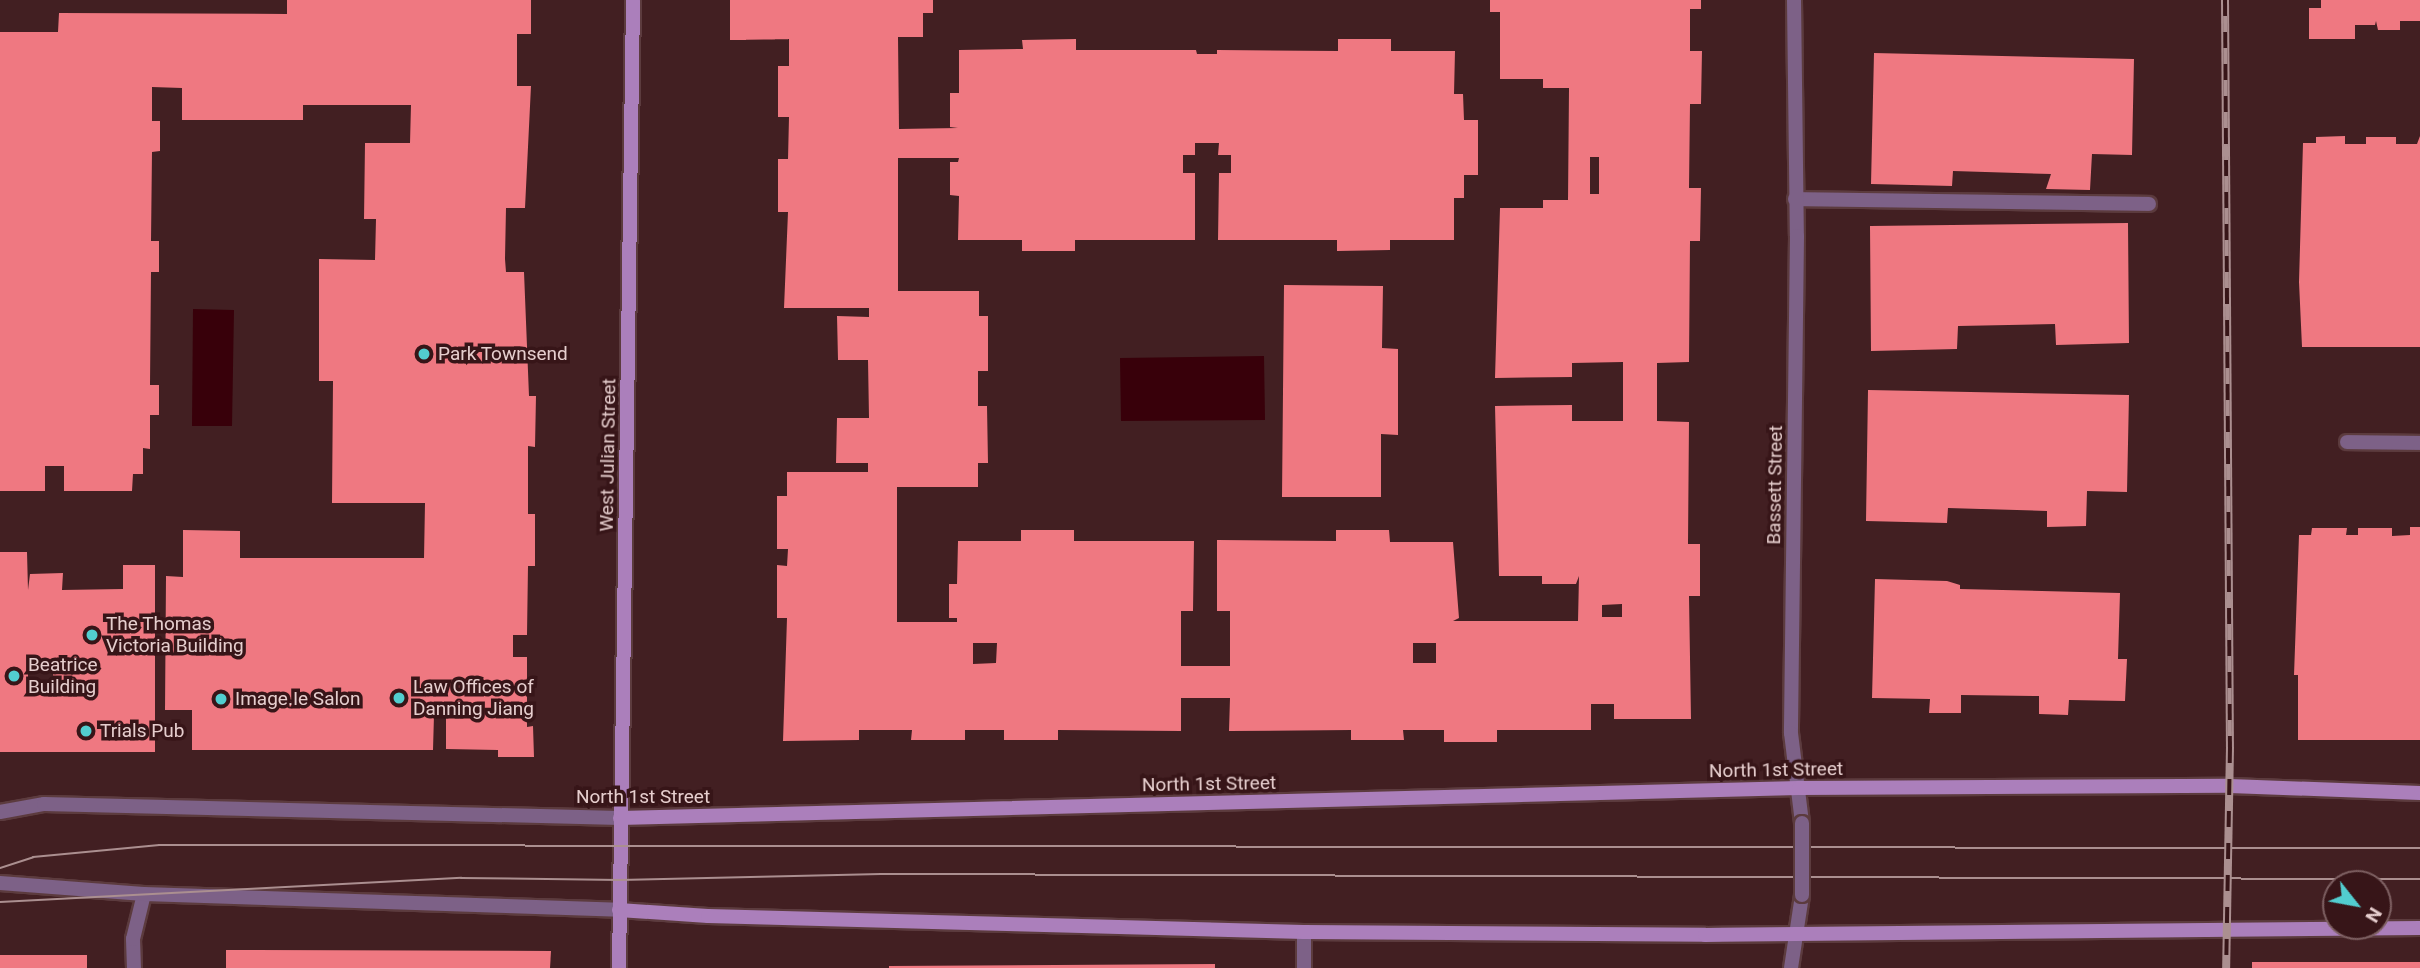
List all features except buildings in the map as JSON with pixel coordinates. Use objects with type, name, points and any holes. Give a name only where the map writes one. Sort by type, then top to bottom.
[{"type":"main road","name":"West Julian Street","points":[[619,968],[633,0]]},
{"type":"main road","name":"North 1st Street","points":[[620,818],[1799,788],[2230,786],[2420,793]]},
{"type":"main road","points":[[618,910],[708,916],[1304,932],[1797,933],[2420,928]]},
{"type":"street","name":"Bassett Street","points":[[1791,968],[1802,895],[1802,823],[1791,733],[1796,199],[1794,0]]},
{"type":"street","points":[[1796,199],[2149,204]]},
{"type":"street","points":[[2347,442],[2420,443]]},
{"type":"street","name":"North 1st Street","points":[[0,812],[44,804],[620,818]]},
{"type":"street","points":[[0,883],[144,894],[618,910]]},
{"type":"street","points":[[134,968],[133,939],[144,894]]},
{"type":"street","points":[[1304,932],[1304,968]]},
{"type":"shaded area","points":[[193,309],[234,310],[232,426],[192,426]]},
{"type":"shaded area","points":[[1264,356],[1265,420],[1121,421],[1120,358]]},
{"type":"tram line","points":[[0,868],[33,857],[159,845],[2420,848]]},
{"type":"tram line","points":[[0,902],[461,878],[620,880],[881,874],[2420,879]]},
{"type":"railway","points":[[2225,0],[2230,747],[2226,968]]},
{"type":"place","name":"Park Townsend","points":[[424,354]]},
{"type":"place","name":"The Thomas Victoria Building","points":[[92,635]]},
{"type":"place","name":"Beatrice Building","points":[[14,676]]},
{"type":"place","name":"Law Offices of Danning Jiang","points":[[399,698]]},
{"type":"place","name":"Image.Ie Salon","points":[[221,699]]},
{"type":"place","name":"Trials Pub","points":[[86,731]]}]
